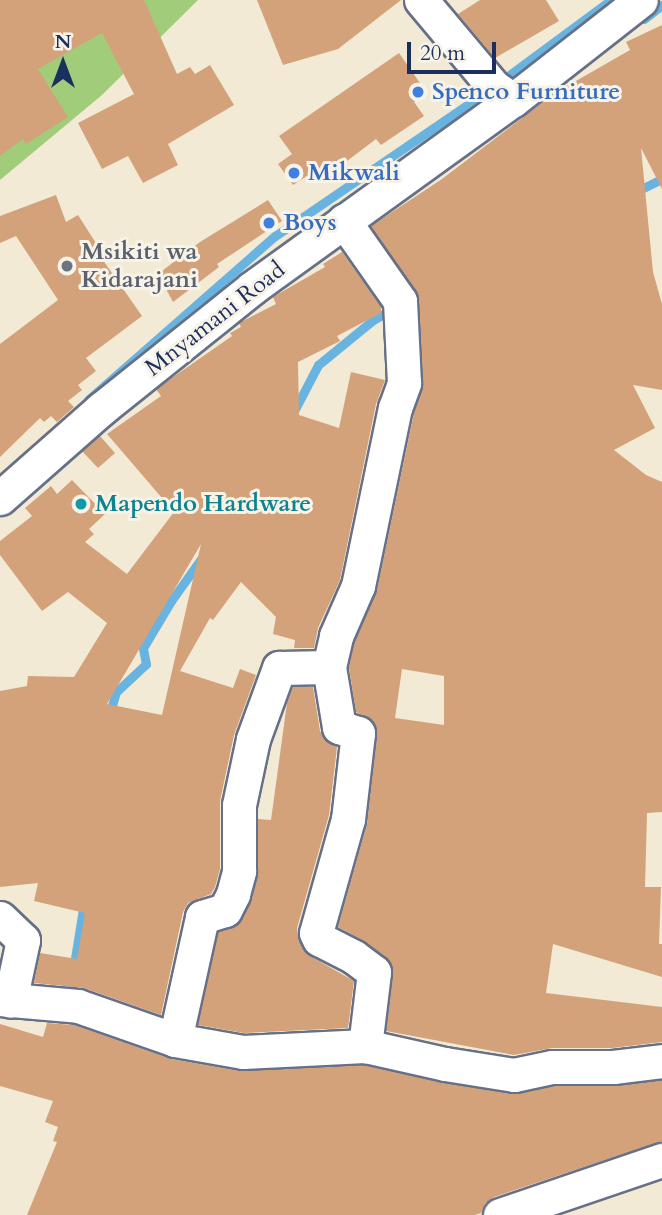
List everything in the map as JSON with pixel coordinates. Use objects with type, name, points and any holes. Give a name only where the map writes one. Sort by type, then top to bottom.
[{"type":"street","points":[[421,0],[494,87],[513,100]]},
{"type":"street","name":"Mnyamani Road","points":[[0,498],[101,409],[252,288],[513,100],[641,0]]},
{"type":"street","points":[[344,220],[400,301],[404,383],[395,408],[358,586],[337,636],[329,667],[340,727],[358,733],[348,819],[316,933],[319,939],[354,957],[374,972],[365,1046]]},
{"type":"street","points":[[175,1040],[202,917],[225,910],[233,894],[239,871],[239,805],[253,739],[279,668],[329,667]]},
{"type":"street","points":[[0,918],[23,940],[5,1000],[78,1006],[175,1040],[243,1052],[365,1046],[445,1064],[514,1075],[552,1067],[636,1066],[662,1061]]},
{"type":"street","points":[[500,1215],[662,1160]]},
{"type":"green space","points":[[0,0],[198,0],[102,95],[0,180]]},
{"type":"building","points":[[0,0],[144,0],[177,74],[190,67],[195,74],[210,65],[234,105],[168,144],[178,165],[143,183],[128,156],[102,169],[78,123],[134,94],[102,33],[38,69],[68,117],[26,144],[23,139],[0,156]]},
{"type":"building","points":[[257,0],[401,0],[338,49],[283,65]]},
{"type":"building","points":[[480,0],[546,0],[559,21],[495,58],[458,14]]},
{"type":"building","points":[[662,25],[662,189],[641,148],[653,272],[662,304],[662,390],[633,385],[655,428],[614,450],[646,475],[662,482],[662,812],[647,813],[645,887],[661,887],[659,944],[662,944],[662,977],[553,944],[546,993],[662,1007],[662,1042],[612,1048],[552,1048],[514,1055],[386,1031],[393,974],[391,964],[366,942],[338,927],[367,824],[377,735],[372,720],[356,712],[349,668],[354,642],[377,590],[423,382],[419,299],[371,226],[442,179],[555,93],[630,50],[626,42]],"holes":[[[402,669],[444,676],[444,725],[395,718]]]},
{"type":"building","points":[[399,53],[427,93],[414,102],[424,116],[381,145],[376,139],[318,183],[310,174],[293,185],[278,164],[292,154],[279,136]]},
{"type":"building","points":[[56,195],[66,222],[78,215],[101,251],[98,253],[142,316],[86,358],[96,371],[78,385],[82,390],[68,401],[74,407],[57,422],[51,416],[44,422],[40,418],[0,457],[0,344],[58,300],[16,236],[0,243],[0,216]]},
{"type":"building","points":[[268,200],[282,221],[217,264],[219,267],[173,302],[158,274],[200,242]]},
{"type":"building","points":[[342,252],[381,307],[381,313],[337,336],[340,341],[298,362],[299,415],[339,428],[351,372],[385,380],[376,404],[340,580],[318,628],[314,648],[294,648],[295,640],[273,634],[276,617],[241,582],[213,620],[210,618],[180,671],[233,688],[240,669],[256,675],[234,735],[220,801],[220,869],[215,887],[211,894],[188,903],[183,912],[161,1015],[84,988],[34,983],[40,953],[77,959],[85,913],[34,901],[38,883],[0,887],[0,691],[27,686],[28,676],[74,677],[107,623],[68,592],[42,611],[0,555],[0,541],[32,516],[25,508],[51,486],[57,494],[72,480],[105,514],[89,529],[94,534],[85,542],[127,574],[174,512],[107,434],[161,396],[156,389],[232,336],[230,333],[241,327],[239,323],[276,304],[273,297],[325,267],[323,264]],"holes":[[[201,544],[162,715],[107,704]]]},
{"type":"building","points":[[100,436],[115,453],[98,468],[82,451]]},
{"type":"building","points":[[293,687],[313,687],[320,731],[325,740],[337,747],[329,815],[297,928],[299,941],[310,956],[354,981],[348,1028],[244,1033],[198,1025],[218,932],[238,924],[252,899],[258,871],[258,819],[271,820],[287,703]]},
{"type":"building","points":[[47,1023],[74,1025],[171,1059],[240,1071],[363,1065],[511,1094],[554,1086],[613,1086],[662,1080],[662,1141],[494,1197],[485,1203],[481,1213],[475,1215],[27,1215],[57,1142],[53,1141],[58,1127],[45,1122],[53,1101],[0,1086],[0,1024],[43,1037]]},
{"type":"waterway","points":[[500,82],[611,0]]},
{"type":"waterway","points":[[644,19],[662,5]]},
{"type":"waterway","points":[[88,400],[275,236],[489,90]]},
{"type":"waterway","points":[[635,192],[662,179]]},
{"type":"waterway","points":[[294,411],[318,365],[373,320],[394,308]]},
{"type":"waterway","points":[[109,716],[116,692],[146,664],[143,648],[171,601],[201,559]]},
{"type":"waterway","points":[[76,999],[71,983],[84,903]]},
{"type":"place","name":"Spenco Furniture","points":[[418,92]]},
{"type":"place","name":"Mikwali","points":[[294,173]]},
{"type":"place","name":"Boys","points":[[269,223]]},
{"type":"place","name":"Msikiti wa Kidarajani","points":[[67,266]]},
{"type":"place","name":"Mapendo Hardware","points":[[81,504]]}]
